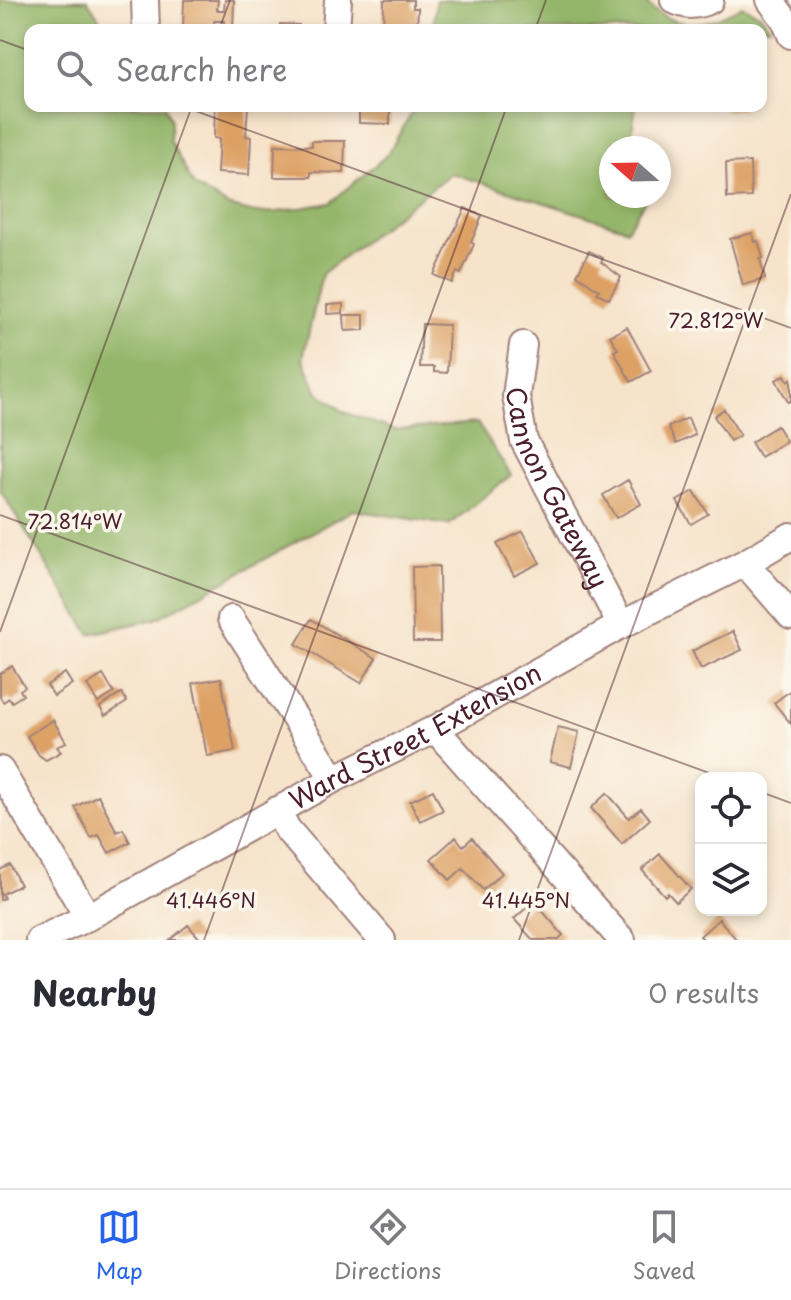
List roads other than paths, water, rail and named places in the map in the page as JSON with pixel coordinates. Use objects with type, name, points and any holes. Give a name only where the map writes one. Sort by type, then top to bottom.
[{"type":"street","points":[[145,0],[146,24]]},
{"type":"street","points":[[336,24],[338,0]]},
{"type":"street","points":[[674,0],[685,5],[710,0]]},
{"type":"street","points":[[770,0],[785,20],[791,35]]},
{"type":"street","name":"Cannon Gateway","points":[[523,345],[516,396],[524,441],[621,625]]},
{"type":"street","name":"Ward Street Extension","points":[[39,940],[88,917],[334,779],[435,729],[621,625],[745,563],[791,536]]},
{"type":"street","points":[[745,563],[791,616]]},
{"type":"street","points":[[231,619],[334,779]]},
{"type":"street","points":[[435,729],[622,940]]},
{"type":"street","points":[[0,770],[88,917]]},
{"type":"street","points":[[277,810],[287,829],[382,940]]}]
